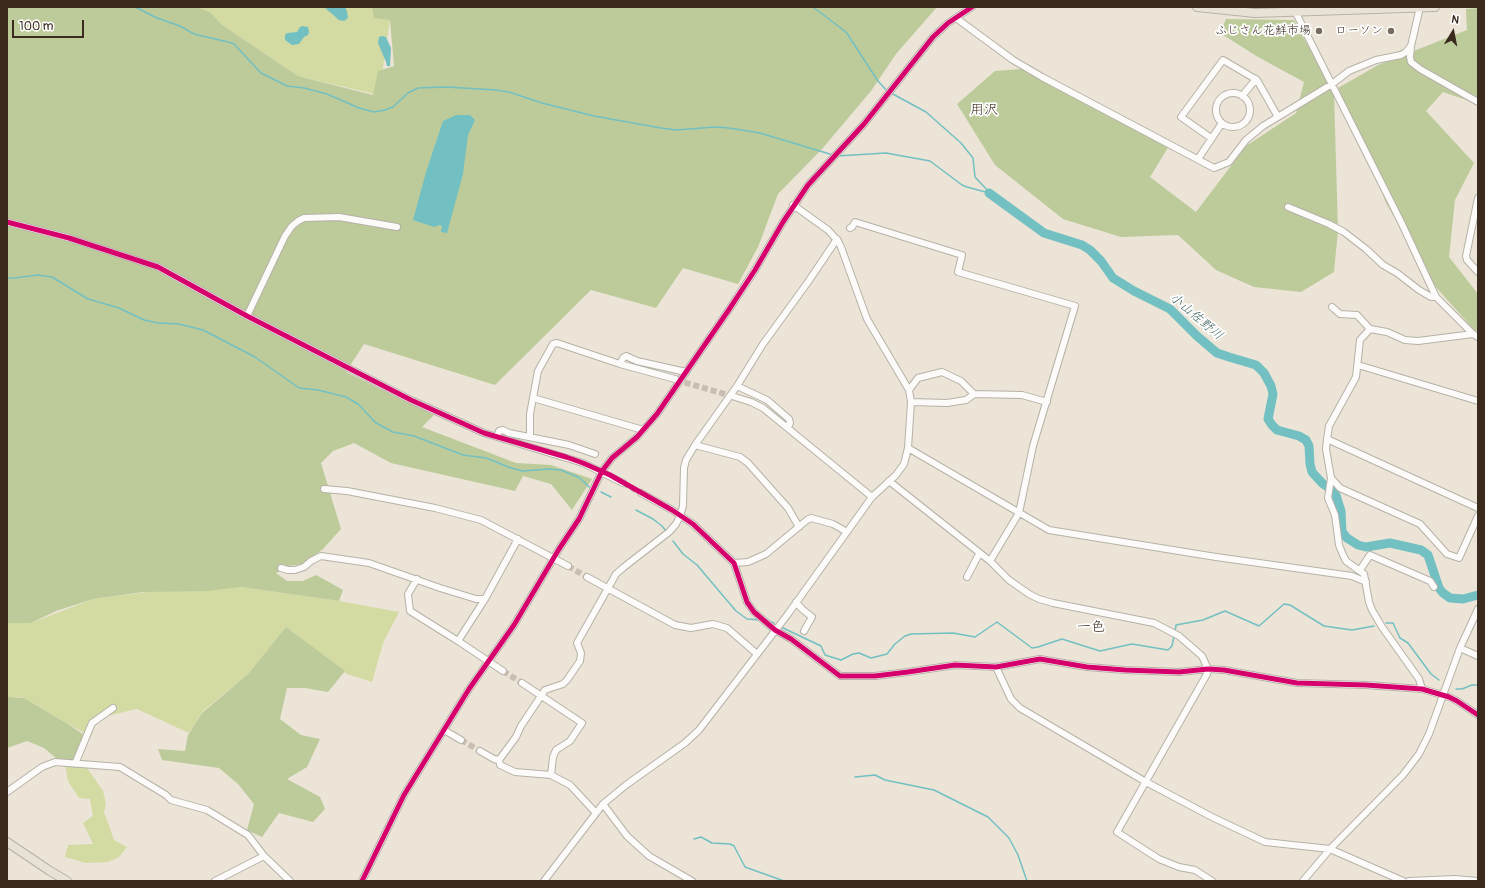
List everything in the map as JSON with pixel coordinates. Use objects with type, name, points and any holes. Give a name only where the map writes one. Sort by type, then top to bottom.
[{"type":"main road","points":[[1197,7],[1255,13],[1294,9],[1435,7]]},
{"type":"main road","points":[[7,842],[44,868],[67,881]]},
{"type":"street","points":[[362,881],[401,801],[488,661],[514,625],[584,511],[602,471],[612,458],[643,430],[657,414],[742,290],[793,205],[808,185],[854,136],[883,101],[925,45],[940,30],[972,7]]},
{"type":"street","points":[[1420,7],[1411,46],[1410,57],[1414,65],[1478,102]]},
{"type":"street","points":[[1294,9],[1436,297],[1476,336]]},
{"type":"street","points":[[956,18],[1013,60],[1042,77],[1214,168],[1229,162],[1246,140],[1263,126],[1332,84],[1349,71],[1376,60],[1401,55],[1411,46]]},
{"type":"street","points":[[1211,138],[1181,117],[1223,60],[1256,78],[1278,117]]},
{"type":"street","points":[[1242,96],[1256,78]]},
{"type":"street","points":[[1237,94],[1242,96],[1246,100],[1250,110],[1246,120],[1238,126],[1232,127],[1222,123],[1216,114],[1218,103],[1226,95],[1237,94]]},
{"type":"street","points":[[1198,159],[1222,123]]},
{"type":"street","points":[[1478,198],[1466,256],[1467,260],[1478,272]]},
{"type":"street","points":[[544,881],[603,804],[626,785],[685,744],[699,730],[796,602],[872,497],[890,481],[904,464],[908,448],[910,402],[909,390],[867,319],[842,247],[835,237],[793,205]]},
{"type":"street","points":[[1288,207],[1344,232],[1366,249],[1382,265],[1398,273],[1419,290],[1436,297]]},
{"type":"street","points":[[247,316],[285,236],[292,226],[298,221],[304,218],[339,217],[397,227]]},
{"type":"street","points":[[7,222],[69,238],[158,268],[247,316],[411,400],[484,433],[566,457],[602,471],[623,483]]},
{"type":"street","points":[[850,228],[855,222],[962,255],[958,272],[1075,306],[1033,446],[1020,513],[990,561]]},
{"type":"street","points":[[499,760],[516,738],[521,726],[541,696],[548,688],[558,687],[567,680],[580,661],[581,653],[577,643],[619,570],[669,532],[680,516],[683,506],[684,468],[695,445],[737,386],[763,344],[812,276],[835,237]]},
{"type":"street","points":[[1332,307],[1340,314],[1357,315],[1370,329],[1387,332],[1405,340],[1476,336]]},
{"type":"street","points":[[1370,329],[1360,340],[1356,377],[1329,426],[1326,449],[1330,480],[1328,498],[1335,515],[1339,545],[1343,555],[1346,561],[1364,574],[1372,610],[1389,638],[1419,679],[1422,689]]},
{"type":"street","points":[[530,437],[530,414],[538,371],[553,344],[557,343],[620,364],[675,379]]},
{"type":"street","points":[[620,364],[626,356],[637,361],[686,372]]},
{"type":"street","points":[[1358,365],[1478,401]]},
{"type":"street","points":[[909,390],[918,378],[942,372],[960,381],[974,394]]},
{"type":"street","points":[[737,386],[767,400],[789,419],[790,423],[788,427]]},
{"type":"street","points":[[910,402],[947,403],[966,400],[974,394],[1022,395],[1047,402]]},
{"type":"street","points":[[732,396],[759,405],[788,427],[872,497]]},
{"type":"street","points":[[533,398],[643,430]]},
{"type":"street","points":[[497,436],[499,431],[503,430],[509,433],[569,445],[596,454]]},
{"type":"street","points":[[1327,439],[1478,508]]},
{"type":"street","points":[[695,445],[740,457],[748,463],[788,508],[799,527]]},
{"type":"street","points":[[908,448],[1049,530],[1216,557],[1352,576],[1366,582]]},
{"type":"street","points":[[1330,480],[1340,488],[1420,524],[1447,554],[1459,558],[1478,516]]},
{"type":"street","points":[[890,481],[979,554],[990,561],[1009,580],[1029,594],[1039,599],[1118,617],[1154,623],[1179,636],[1202,656],[1208,669],[1207,674],[1117,832],[1159,859],[1179,867],[1195,870],[1212,881]]},
{"type":"street","points":[[324,489],[347,491],[481,520],[568,566]]},
{"type":"street","points":[[641,493],[693,524],[734,563],[747,602],[754,612],[775,630],[791,639],[840,676],[875,676],[954,665],[996,667],[1040,659],[1087,668],[1179,672],[1208,669],[1224,670],[1297,683],[1366,685],[1422,689],[1457,701],[1478,715]]},
{"type":"street","points":[[734,563],[748,562],[766,554],[811,518],[833,524],[847,532]]},
{"type":"street","points":[[458,641],[485,599],[518,539]]},
{"type":"street","points":[[967,577],[979,554]]},
{"type":"street","points":[[1360,570],[1370,555],[1430,581],[1434,587]]},
{"type":"street","points":[[281,568],[296,570],[304,567],[311,561],[321,556],[369,563],[476,598],[485,599]]},
{"type":"street","points":[[587,577],[675,625],[691,628],[713,624],[727,628],[736,634],[757,654]]},
{"type":"street","points":[[416,579],[408,594],[410,611],[503,670]]},
{"type":"street","points":[[796,602],[812,617],[804,631]]},
{"type":"street","points":[[1303,881],[1330,849],[1411,766],[1419,754],[1429,734],[1460,648],[1478,609]]},
{"type":"street","points":[[1460,648],[1478,656]]},
{"type":"street","points":[[996,667],[1011,699],[1020,708],[1146,782],[1212,817],[1265,842],[1330,849],[1403,881]]},
{"type":"street","points":[[522,683],[582,724],[570,741],[556,750],[553,757],[551,775]]},
{"type":"street","points":[[75,764],[92,723],[113,708]]},
{"type":"street","points":[[444,730],[461,740]]},
{"type":"street","points":[[480,751],[494,759],[499,760]]},
{"type":"street","points":[[499,760],[500,765],[515,772],[551,775],[570,785],[596,813]]},
{"type":"street","points":[[7,792],[47,764],[55,762],[120,767],[126,769],[166,795],[171,800],[207,810],[248,835],[264,856],[290,881]]},
{"type":"street","points":[[603,804],[627,836],[649,856],[692,881]]},
{"type":"street","points":[[215,881],[264,856]]},
{"type":"street","points":[[1409,881],[1455,879],[1477,881]]},
{"type":"green space","points":[[7,7],[197,7],[211,13],[221,24],[298,76],[373,95],[378,71],[394,66],[390,20],[374,18],[372,7],[937,7],[896,54],[871,91],[822,149],[778,194],[758,247],[738,284],[683,268],[656,308],[591,290],[495,385],[364,344],[346,372],[434,415],[422,427],[516,463],[551,465],[592,479],[572,510],[551,484],[523,476],[515,491],[391,463],[354,443],[333,451],[321,463],[341,529],[323,549],[303,564],[288,566],[276,573],[287,581],[303,581],[316,575],[343,590],[339,601],[241,587],[207,591],[143,592],[93,599],[56,611],[31,623],[7,623]]},
{"type":"green space","points":[[187,7],[390,7],[390,20],[379,95],[298,76],[221,24],[211,13]]},
{"type":"green space","points":[[1478,8],[1478,104],[1443,92],[1426,111],[1474,163],[1455,200],[1449,257],[1478,294],[1478,327],[1476,332],[1435,286],[1386,203],[1367,153],[1338,88],[1378,65],[1467,30],[1466,9]]},
{"type":"green space","points":[[1226,19],[1294,20],[1334,93],[1338,230],[1334,272],[1301,292],[1254,287],[1216,270],[1178,235],[1121,237],[1063,219],[995,165],[957,104],[995,71],[1021,69],[1049,77],[1110,115],[1169,146],[1150,177],[1196,212],[1246,146],[1296,113],[1304,82],[1258,57],[1220,33]]},
{"type":"green space","points":[[241,587],[339,601],[399,612],[383,643],[372,682],[347,674],[286,627],[248,674],[203,711],[189,733],[137,709],[98,718],[91,737],[22,697],[7,698],[7,623],[31,623],[93,599],[171,589]]},
{"type":"green space","points":[[286,627],[345,671],[328,692],[305,688],[287,688],[280,719],[301,735],[320,739],[307,767],[287,779],[320,797],[325,809],[313,822],[279,813],[262,837],[247,830],[254,804],[238,784],[219,768],[162,760],[158,749],[185,751],[188,735],[202,713],[248,674]]},
{"type":"green space","points":[[7,697],[24,698],[87,737],[75,764],[62,763],[44,748],[27,741],[7,748]]},
{"type":"green space","points":[[65,764],[87,768],[103,791],[106,803],[104,812],[114,840],[127,847],[119,857],[108,862],[86,863],[65,857],[68,845],[93,844],[83,823],[93,816],[90,799],[79,798],[68,781]]},
{"type":"water","points":[[324,7],[345,7],[348,18],[344,21],[339,20]]},
{"type":"water","points":[[302,26],[308,27],[309,32],[299,44],[292,45],[285,40],[285,35],[287,33],[297,32]]},
{"type":"water","points":[[379,37],[386,37],[391,48],[390,66],[387,66],[378,43]]},
{"type":"water","points":[[456,115],[470,115],[475,120],[468,135],[463,174],[447,233],[441,232],[442,226],[440,225],[434,227],[413,220],[426,172],[443,121]]},
{"type":"waterway","points":[[135,7],[157,18],[180,26],[194,34],[234,44],[261,73],[287,86],[304,88],[327,94],[359,108],[374,112],[393,107],[408,93],[418,88],[446,87],[496,90],[509,92],[542,103],[594,116],[661,128],[676,130],[715,127],[760,133],[833,155]]},
{"type":"waterway","points":[[813,7],[846,32],[878,81],[887,91]]},
{"type":"waterway","points":[[891,93],[926,112],[961,143],[973,158],[975,177],[989,192]]},
{"type":"waterway","points":[[837,156],[886,153],[930,161],[962,185],[989,193]]},
{"type":"waterway","name":"小山佐野川","points":[[989,193],[1044,233],[1082,245],[1090,250],[1101,261],[1113,278],[1134,291],[1170,309],[1197,336],[1217,353],[1256,365],[1264,373],[1271,386],[1273,394],[1268,419],[1277,430],[1299,436],[1306,440],[1309,446],[1312,472],[1322,483],[1335,492],[1341,511],[1342,532],[1347,538],[1358,545],[1366,547],[1390,543],[1421,550],[1428,555],[1439,588],[1443,593],[1450,598],[1463,599],[1478,595]]},
{"type":"waterway","points":[[7,278],[38,275],[52,277],[88,299],[119,308],[144,320],[158,323],[179,324],[203,330],[255,357],[299,388],[318,390],[346,397],[358,404],[376,423],[393,432],[414,436],[463,455],[486,458],[523,471],[548,469],[561,470],[580,478],[589,487]]},
{"type":"waterway","points":[[601,492],[611,497]]},
{"type":"waterway","points":[[636,510],[653,519],[666,531]]},
{"type":"waterway","points":[[673,541],[683,554],[697,565],[736,611],[747,619],[760,620]]},
{"type":"waterway","points":[[1175,633],[1176,625],[1203,620],[1225,611],[1259,626],[1284,604],[1290,605],[1324,626],[1352,630],[1374,626]]},
{"type":"waterway","points":[[766,620],[774,623]]},
{"type":"waterway","points":[[781,627],[821,646],[825,655],[841,660],[853,654],[859,653],[871,658],[887,654],[895,644],[905,636],[911,634],[953,633],[975,637],[997,622],[1032,648],[1062,639],[1100,651],[1132,644],[1168,650],[1172,646],[1174,636]]},
{"type":"waterway","points":[[1386,623],[1393,623],[1400,638],[1408,643],[1431,674],[1439,680]]},
{"type":"waterway","points":[[1456,689],[1478,685]]},
{"type":"waterway","points":[[855,777],[875,775],[885,780],[934,790],[988,817],[1009,838],[1018,855],[1027,881]]},
{"type":"waterway","points":[[694,839],[701,837],[712,843],[730,844],[734,846],[745,867],[784,881]]},
{"type":"tunnel","points":[[676,380],[732,396]]},
{"type":"tunnel","points":[[623,483],[641,493]]},
{"type":"tunnel","points":[[568,566],[587,577]]},
{"type":"tunnel","points":[[503,671],[522,683]]},
{"type":"tunnel","points":[[461,740],[480,751]]},
{"type":"cycle path","points":[[362,881],[404,795],[469,689],[514,625],[559,549],[579,519],[602,471],[612,458],[637,437],[657,414],[728,311],[755,270],[783,222],[808,185],[864,124],[933,37],[948,23],[972,7]]},
{"type":"cycle path","points":[[7,222],[69,238],[158,267],[247,316],[411,400],[484,433],[566,457],[610,475],[672,510],[693,524],[734,563],[747,602],[754,612],[775,630],[791,639],[840,676],[875,676],[955,665],[996,667],[1040,659],[1087,667],[1125,670],[1179,672],[1208,669],[1224,670],[1297,683],[1366,685],[1422,689],[1449,697],[1478,715]]},
{"type":"place","name":"ふじさん花鮮市場","points":[[1319,31]]},
{"type":"place","name":"ローソン","points":[[1391,31]]},
{"type":"district","name":"用沢","points":[[984,110]]},
{"type":"district","name":"一色","points":[[1091,627]]}]
